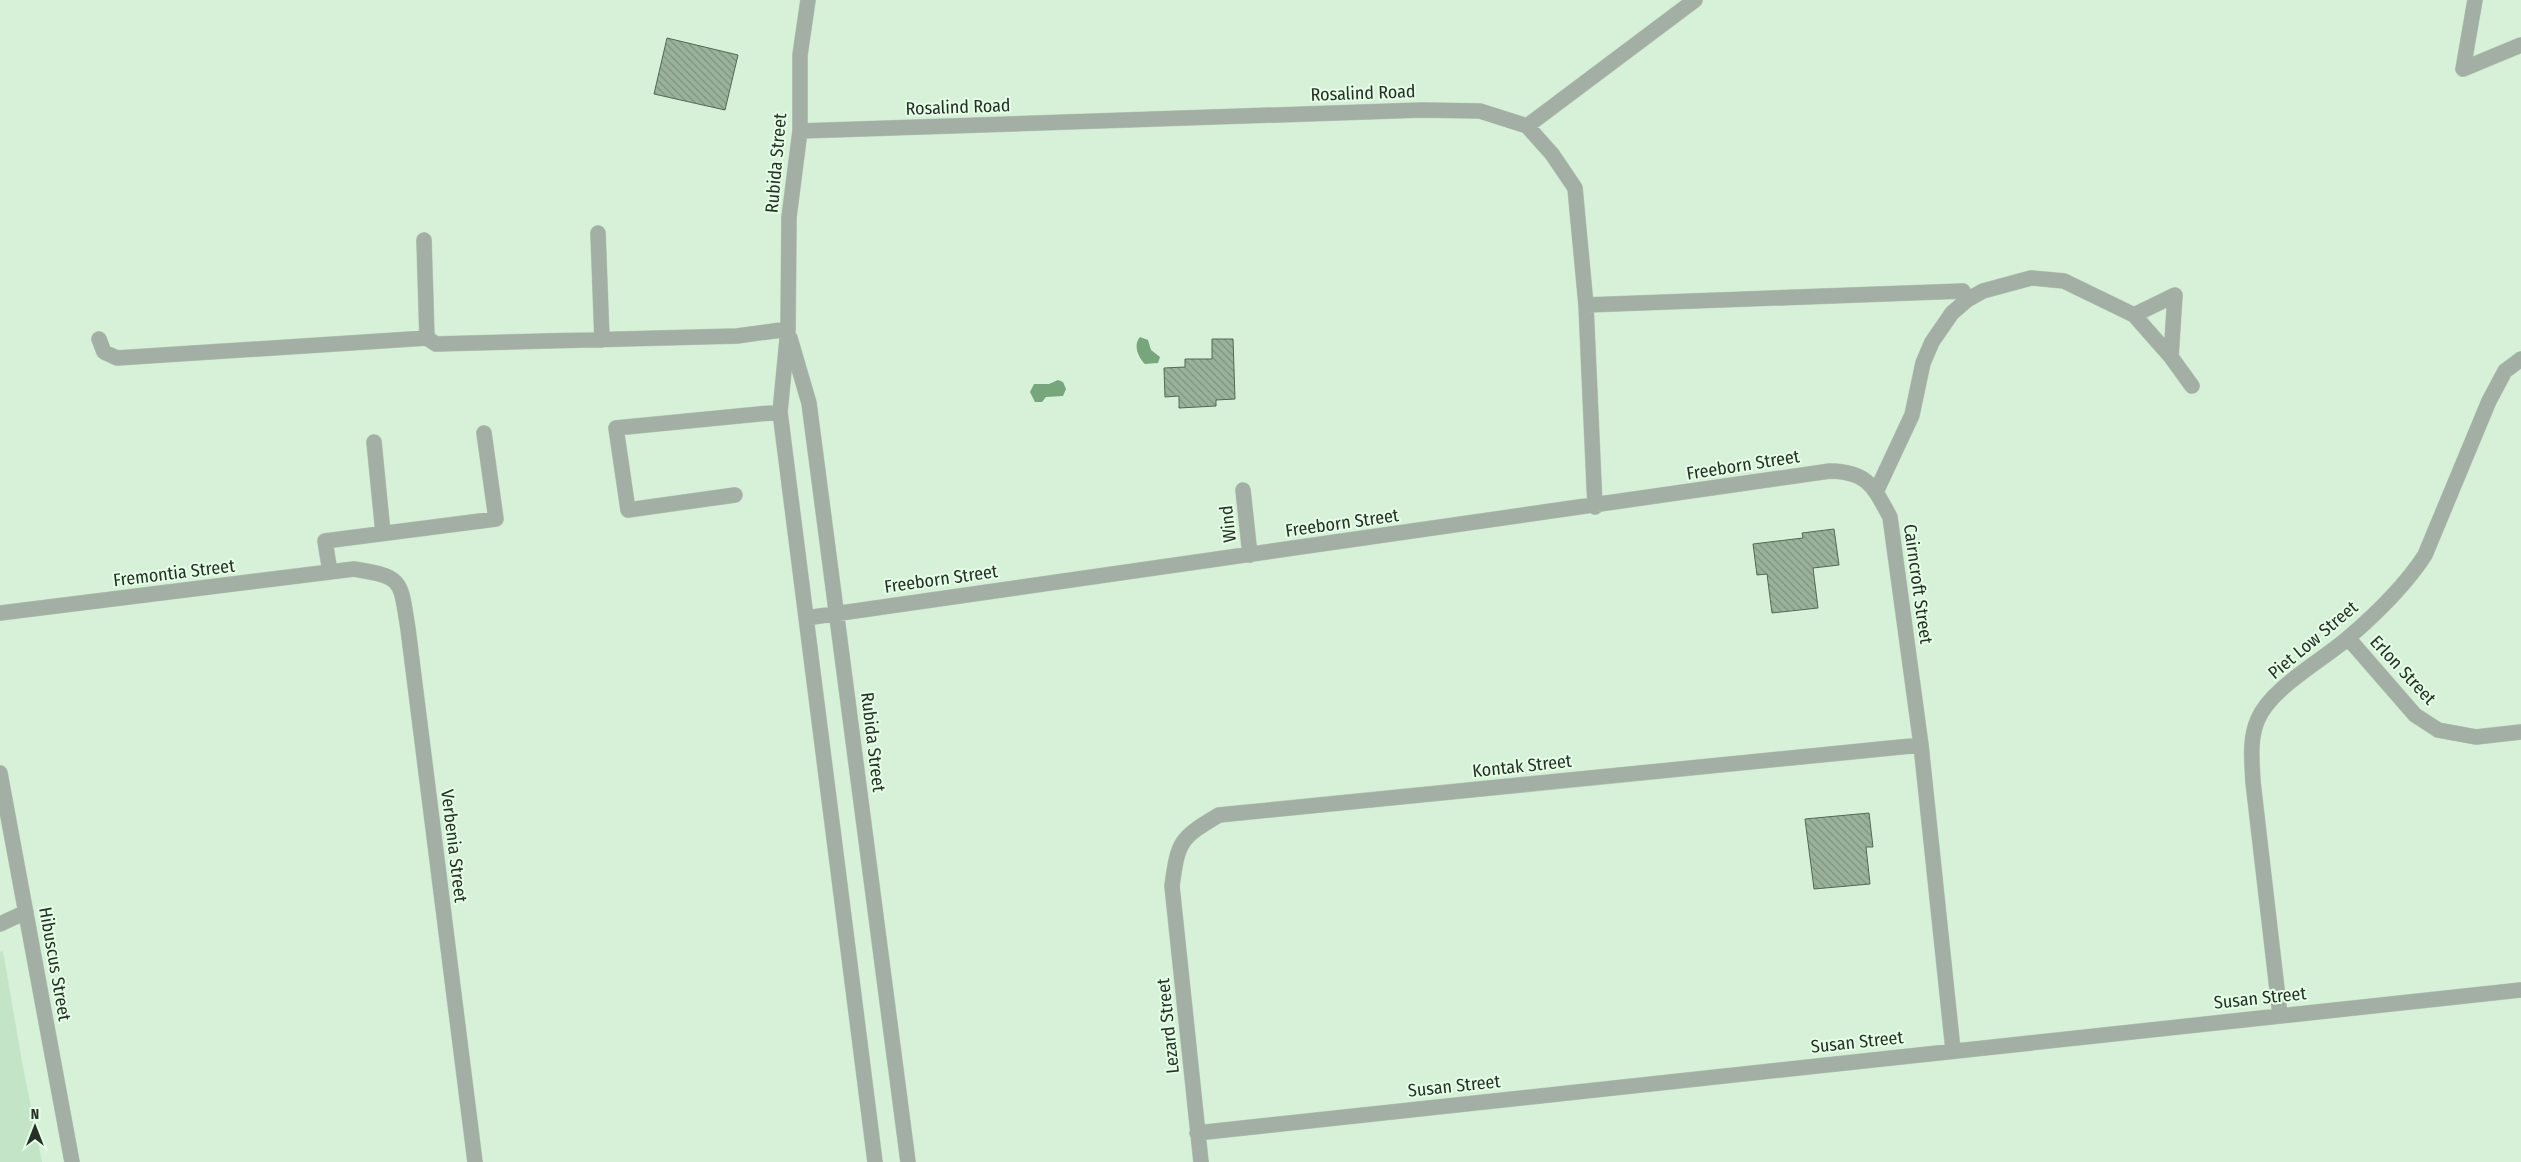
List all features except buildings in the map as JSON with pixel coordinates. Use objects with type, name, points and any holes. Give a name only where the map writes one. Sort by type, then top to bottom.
[{"type":"street","name":"Rubida Street","points":[[808,0],[800,55],[800,131],[789,217],[788,330],[780,412],[875,1162]]},
{"type":"street","points":[[1595,506],[1586,305],[1575,188],[1552,154],[1527,126],[1695,0]]},
{"type":"street","points":[[2475,0],[2463,69],[2521,45]]},
{"type":"street","name":"Rosalind Road","points":[[800,131],[1422,110],[1480,111],[1527,126]]},
{"type":"street","points":[[598,233],[602,340]]},
{"type":"street","points":[[424,240],[427,338]]},
{"type":"street","points":[[1876,492],[1912,415],[1923,363],[1932,342],[1952,313],[1967,300],[1983,291],[2031,278],[2064,281],[2134,315],[2171,357],[2192,386]]},
{"type":"street","points":[[1586,305],[1963,291]]},
{"type":"street","points":[[2134,315],[2175,295],[2171,357]]},
{"type":"street","name":"Rubida Street","points":[[788,330],[809,403],[838,612],[908,1162]]},
{"type":"street","points":[[99,339],[104,352],[117,358],[427,338],[436,344],[448,345],[737,336],[788,330]]},
{"type":"street","name":"Piet Low Street","points":[[2280,1015],[2253,782],[2251,747],[2258,718],[2282,688],[2348,638],[2416,568],[2425,555],[2489,401],[2505,371],[2521,359]]},
{"type":"street","points":[[735,495],[628,510],[616,428],[780,412]]},
{"type":"street","points":[[330,572],[326,541],[496,519],[484,433]]},
{"type":"street","points":[[374,442],[383,533]]},
{"type":"street","name":"Freeborn Street","points":[[806,618],[1830,471],[1850,472],[1865,480],[1876,492]]},
{"type":"street","name":"Wind","points":[[1243,490],[1250,555]]},
{"type":"street","name":"Cairncroft Street","points":[[1876,492],[1890,517],[1921,745],[1953,1050]]},
{"type":"street","name":"Fremontia Street","points":[[0,613],[354,569]]},
{"type":"street","name":"Verbenia Street","points":[[354,569],[386,574],[394,580],[402,592],[475,1162]]},
{"type":"street","name":"Erlon Street","points":[[2348,638],[2415,715],[2438,730],[2476,738],[2521,732]]},
{"type":"street","name":"Kontak Street","points":[[1172,886],[1180,845],[1191,831],[1219,815],[1921,745]]},
{"type":"street","name":"Hibuscus Street","points":[[0,773],[72,1162]]},
{"type":"street","name":"Lezard Street","points":[[1172,886],[1201,1162]]},
{"type":"street","points":[[0,924],[26,912]]},
{"type":"street","name":"Susan Street","points":[[1197,1133],[2521,990]]},
{"type":"shaded area","points":[[1140,337],[1148,340],[1151,350],[1160,357],[1158,363],[1145,364],[1142,361],[1137,347]]},
{"type":"shaded area","points":[[1058,380],[1063,382],[1066,389],[1063,396],[1046,397],[1042,402],[1035,402],[1030,392],[1034,384],[1049,384]]},
{"type":"shaded area","points":[[3,951],[42,1162],[0,1162],[0,952]]}]
